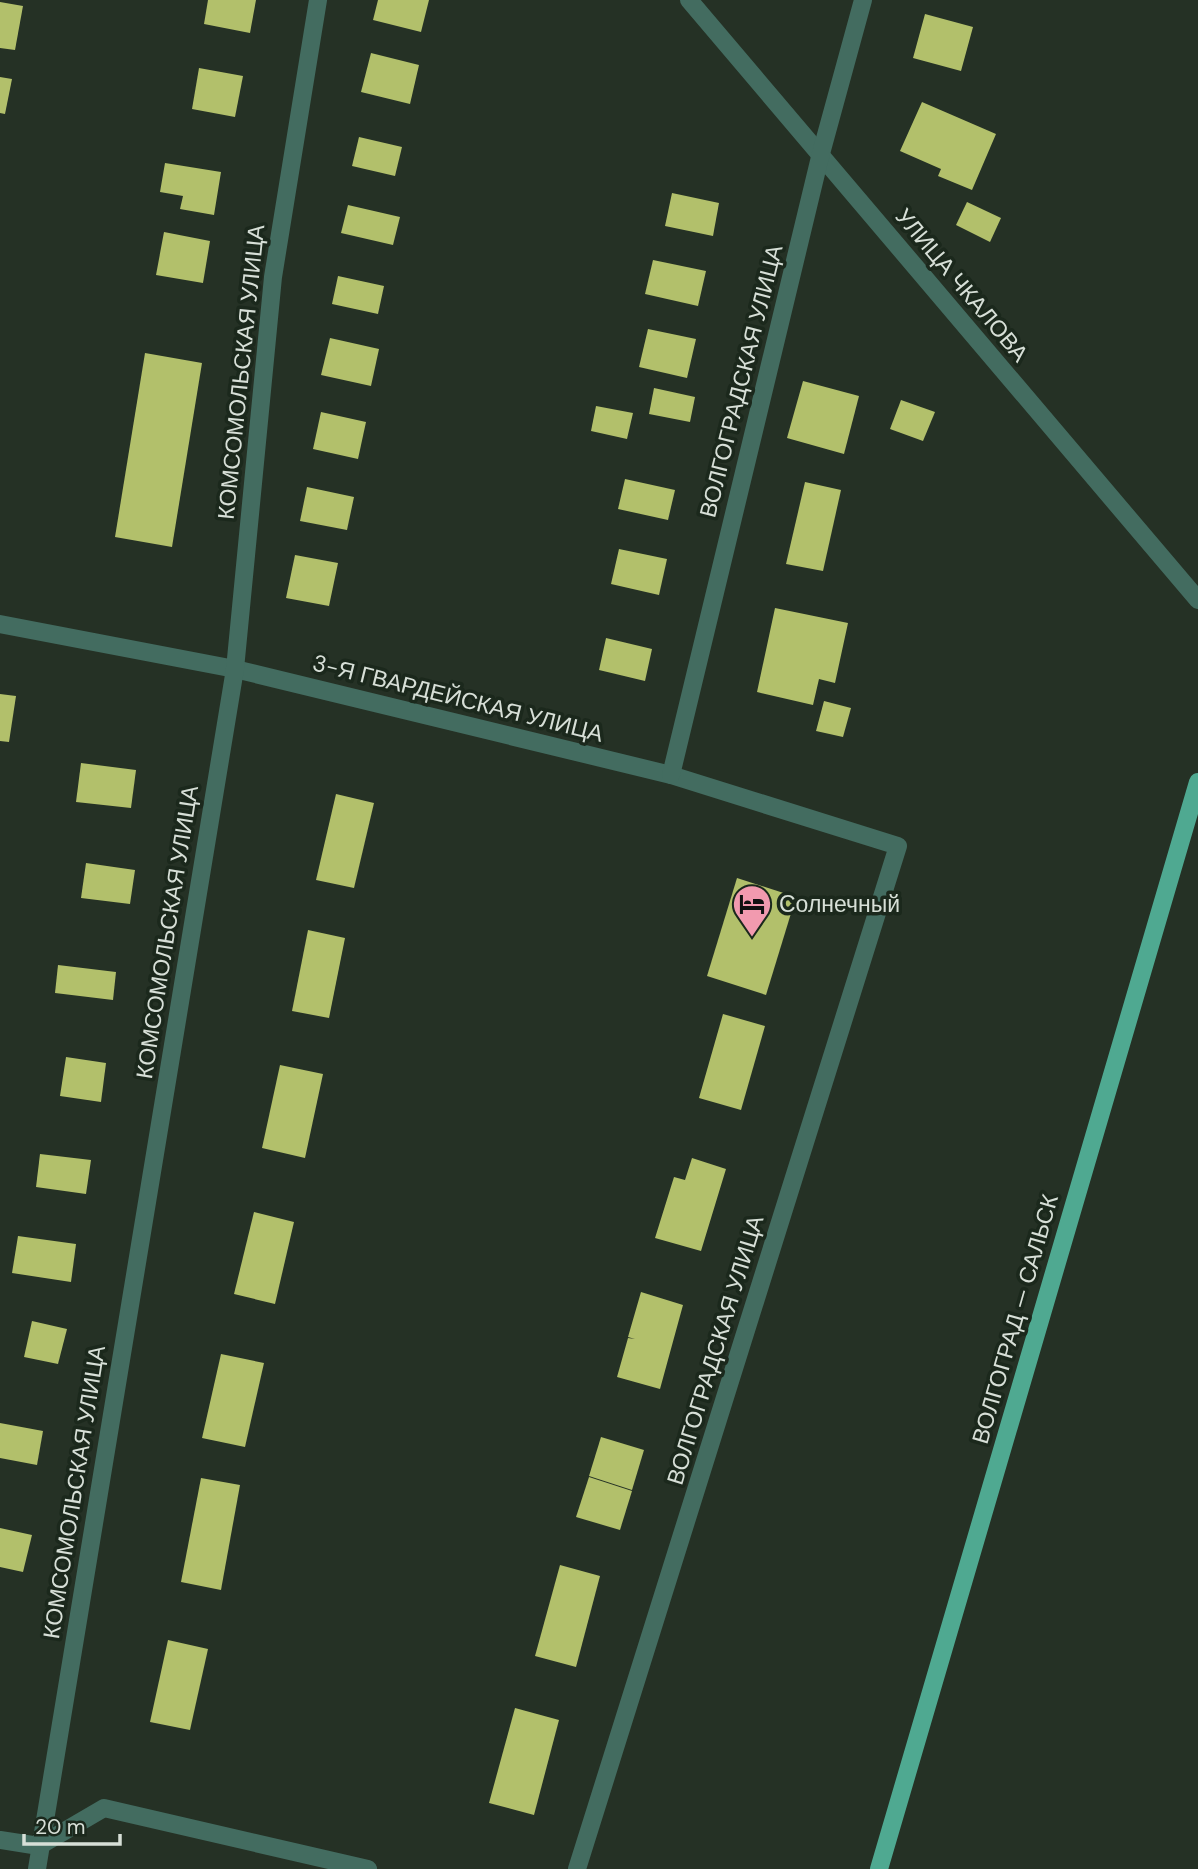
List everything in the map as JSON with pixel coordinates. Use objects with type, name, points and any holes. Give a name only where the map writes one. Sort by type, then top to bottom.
[{"type":"main road","name":"ВОЛГОГРАД — САЛЬСК","points":[[879,1869],[1198,782]]},
{"type":"street","name":"КОМСОМОЛЬСКАЯ УЛИЦА","points":[[37,1869],[235,669],[273,277],[318,0]]},
{"type":"street","name":"УЛИЦА ЧКАЛОВА","points":[[690,0],[820,157],[1198,600]]},
{"type":"street","name":"ВОЛГОГРАДСКАЯ УЛИЦА","points":[[671,775],[820,157],[863,0]]},
{"type":"street","name":"3-Я ГВАРДЕЙСКАЯ УЛИЦА","points":[[0,624],[235,669],[671,775],[898,846]]},
{"type":"street","name":"ВОЛГОГРАДСКАЯ УЛИЦА","points":[[577,1869],[898,846]]},
{"type":"street","points":[[0,1840],[40,1846],[104,1808],[368,1869]]},
{"type":"building","points":[[208,0],[256,0],[250,33],[204,24]]},
{"type":"building","points":[[378,0],[429,0],[421,32],[373,20]]},
{"type":"building","points":[[0,2],[23,6],[15,50],[0,48]]},
{"type":"building","points":[[925,14],[973,27],[961,71],[913,58]]},
{"type":"building","points":[[371,53],[419,65],[410,104],[361,92]]},
{"type":"building","points":[[199,68],[243,76],[235,117],[192,109]]},
{"type":"building","points":[[0,77],[12,79],[5,114],[0,113]]},
{"type":"building","points":[[922,102],[996,134],[972,190],[938,176],[941,169],[900,151]]},
{"type":"building","points":[[359,137],[402,147],[395,176],[352,166]]},
{"type":"building","points":[[165,163],[221,172],[214,215],[180,209],[183,196],[160,192]]},
{"type":"building","points":[[672,193],[719,203],[713,236],[665,226]]},
{"type":"building","points":[[967,202],[1001,218],[990,242],[956,225]]},
{"type":"building","points":[[348,205],[400,217],[393,245],[341,233]]},
{"type":"building","points":[[164,232],[210,241],[203,283],[156,275]]},
{"type":"building","points":[[653,260],[706,271],[698,306],[645,294]]},
{"type":"building","points":[[338,276],[384,286],[378,314],[332,304]]},
{"type":"building","points":[[648,329],[696,339],[687,378],[639,367]]},
{"type":"building","points":[[330,338],[379,349],[371,386],[321,375]]},
{"type":"building","points":[[145,353],[202,363],[172,547],[115,537]]},
{"type":"building","points":[[803,381],[859,396],[844,454],[787,438]]},
{"type":"building","points":[[654,388],[695,397],[690,422],[649,414]]},
{"type":"building","points":[[901,400],[935,412],[923,441],[890,429]]},
{"type":"building","points":[[596,406],[633,413],[627,439],[591,431]]},
{"type":"building","points":[[321,412],[366,422],[358,459],[313,449]]},
{"type":"building","points":[[625,479],[675,490],[668,520],[618,509]]},
{"type":"building","points":[[805,482],[841,490],[823,571],[786,564]]},
{"type":"building","points":[[307,487],[354,497],[347,530],[300,521]]},
{"type":"building","points":[[619,549],[667,559],[659,595],[611,584]]},
{"type":"building","points":[[295,555],[338,563],[329,606],[286,598]]},
{"type":"building","points":[[775,608],[848,623],[835,683],[819,679],[813,705],[757,692]]},
{"type":"building","points":[[606,638],[652,649],[645,681],[599,670]]},
{"type":"building","points":[[0,694],[16,696],[9,742],[0,741]]},
{"type":"building","points":[[824,701],[851,708],[843,737],[816,731]]},
{"type":"building","points":[[81,763],[136,770],[131,808],[76,802]]},
{"type":"building","points":[[336,794],[374,803],[354,888],[316,880]]},
{"type":"building","points":[[86,863],[135,870],[130,904],[81,898]]},
{"type":"building","points":[[737,878],[796,897],[766,995],[707,976]]},
{"type":"building","points":[[308,930],[345,938],[329,1018],[292,1011]]},
{"type":"building","points":[[58,965],[116,972],[113,1000],[55,993]]},
{"type":"building","points":[[723,1014],[765,1026],[741,1110],[699,1098]]},
{"type":"building","points":[[66,1057],[106,1063],[101,1102],[60,1096]]},
{"type":"building","points":[[280,1065],[323,1074],[305,1158],[262,1148]]},
{"type":"building","points":[[40,1154],[91,1160],[86,1194],[36,1187]]},
{"type":"building","points":[[692,1158],[726,1169],[701,1251],[655,1238],[674,1177],[685,1180]]},
{"type":"building","points":[[254,1212],[294,1222],[275,1304],[234,1294]]},
{"type":"building","points":[[18,1236],[76,1244],[71,1282],[12,1273]]},
{"type":"building","points":[[641,1292],[683,1305],[660,1389],[617,1377],[628,1338],[635,1339],[628,1337]]},
{"type":"building","points":[[32,1321],[67,1329],[58,1364],[24,1357]]},
{"type":"building","points":[[221,1354],[264,1363],[245,1447],[202,1438]]},
{"type":"building","points":[[0,1423],[43,1431],[37,1465],[0,1458]]},
{"type":"building","points":[[601,1437],[644,1450],[632,1490],[589,1476]]},
{"type":"building","points":[[589,1477],[632,1491],[620,1530],[576,1517]]},
{"type":"building","points":[[201,1478],[240,1485],[221,1590],[181,1582]]},
{"type":"building","points":[[0,1528],[32,1535],[23,1572],[0,1567]]},
{"type":"building","points":[[560,1565],[600,1576],[576,1667],[535,1656]]},
{"type":"building","points":[[168,1640],[208,1649],[190,1730],[150,1722]]},
{"type":"building","points":[[515,1708],[559,1720],[534,1815],[489,1803]]},
{"type":"place","name":"Солнечный","points":[[752,938]]}]
